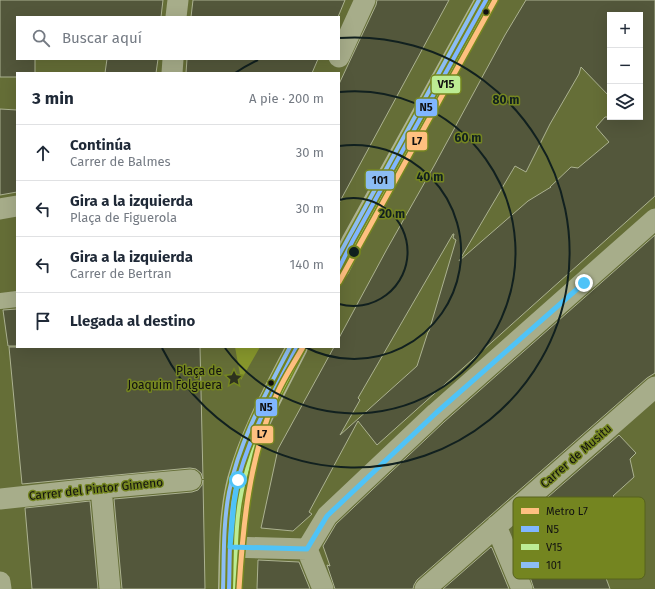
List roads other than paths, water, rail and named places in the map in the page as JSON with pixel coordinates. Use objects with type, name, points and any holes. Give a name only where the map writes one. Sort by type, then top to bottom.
[{"type":"main road","points":[[340,266],[486,0]]},
{"type":"main road","points":[[229,589],[230,547],[234,503],[238,480],[254,434],[297,348]]},
{"type":"street","points":[[176,16],[178,0]]},
{"type":"street","points":[[340,56],[365,0]]},
{"type":"street","points":[[172,72],[173,60]]},
{"type":"street","points":[[332,72],[338,60]]},
{"type":"street","points":[[0,209],[16,206]]},
{"type":"street","points":[[307,549],[327,516],[436,413],[655,219]]},
{"type":"street","points":[[0,301],[16,299]]},
{"type":"street","name":"Carrer de Musitu","points":[[529,497],[655,387]]},
{"type":"street","name":"Carrer del Pintor Gimeno","points":[[0,500],[101,488],[191,480]]},
{"type":"street","points":[[101,488],[110,589]]},
{"type":"street","name":"Carrer de Musitu","points":[[425,589],[513,511]]},
{"type":"street","points":[[496,526],[513,567]]},
{"type":"street","points":[[230,547],[307,549]]},
{"type":"street","points":[[307,549],[323,589]]},
{"type":"street","points":[[518,579],[522,589]]},
{"type":"street","points":[[0,582],[1,589]]},
{"type":"metro line","name":"L7","points":[[340,280],[495,0]]},
{"type":"metro line","name":"L7","points":[[239,589],[245,517],[253,470],[265,424],[277,394],[302,348]]},
{"type":"place","name":"Plaça de Joaquim Folguera","points":[[234,378]]}]
